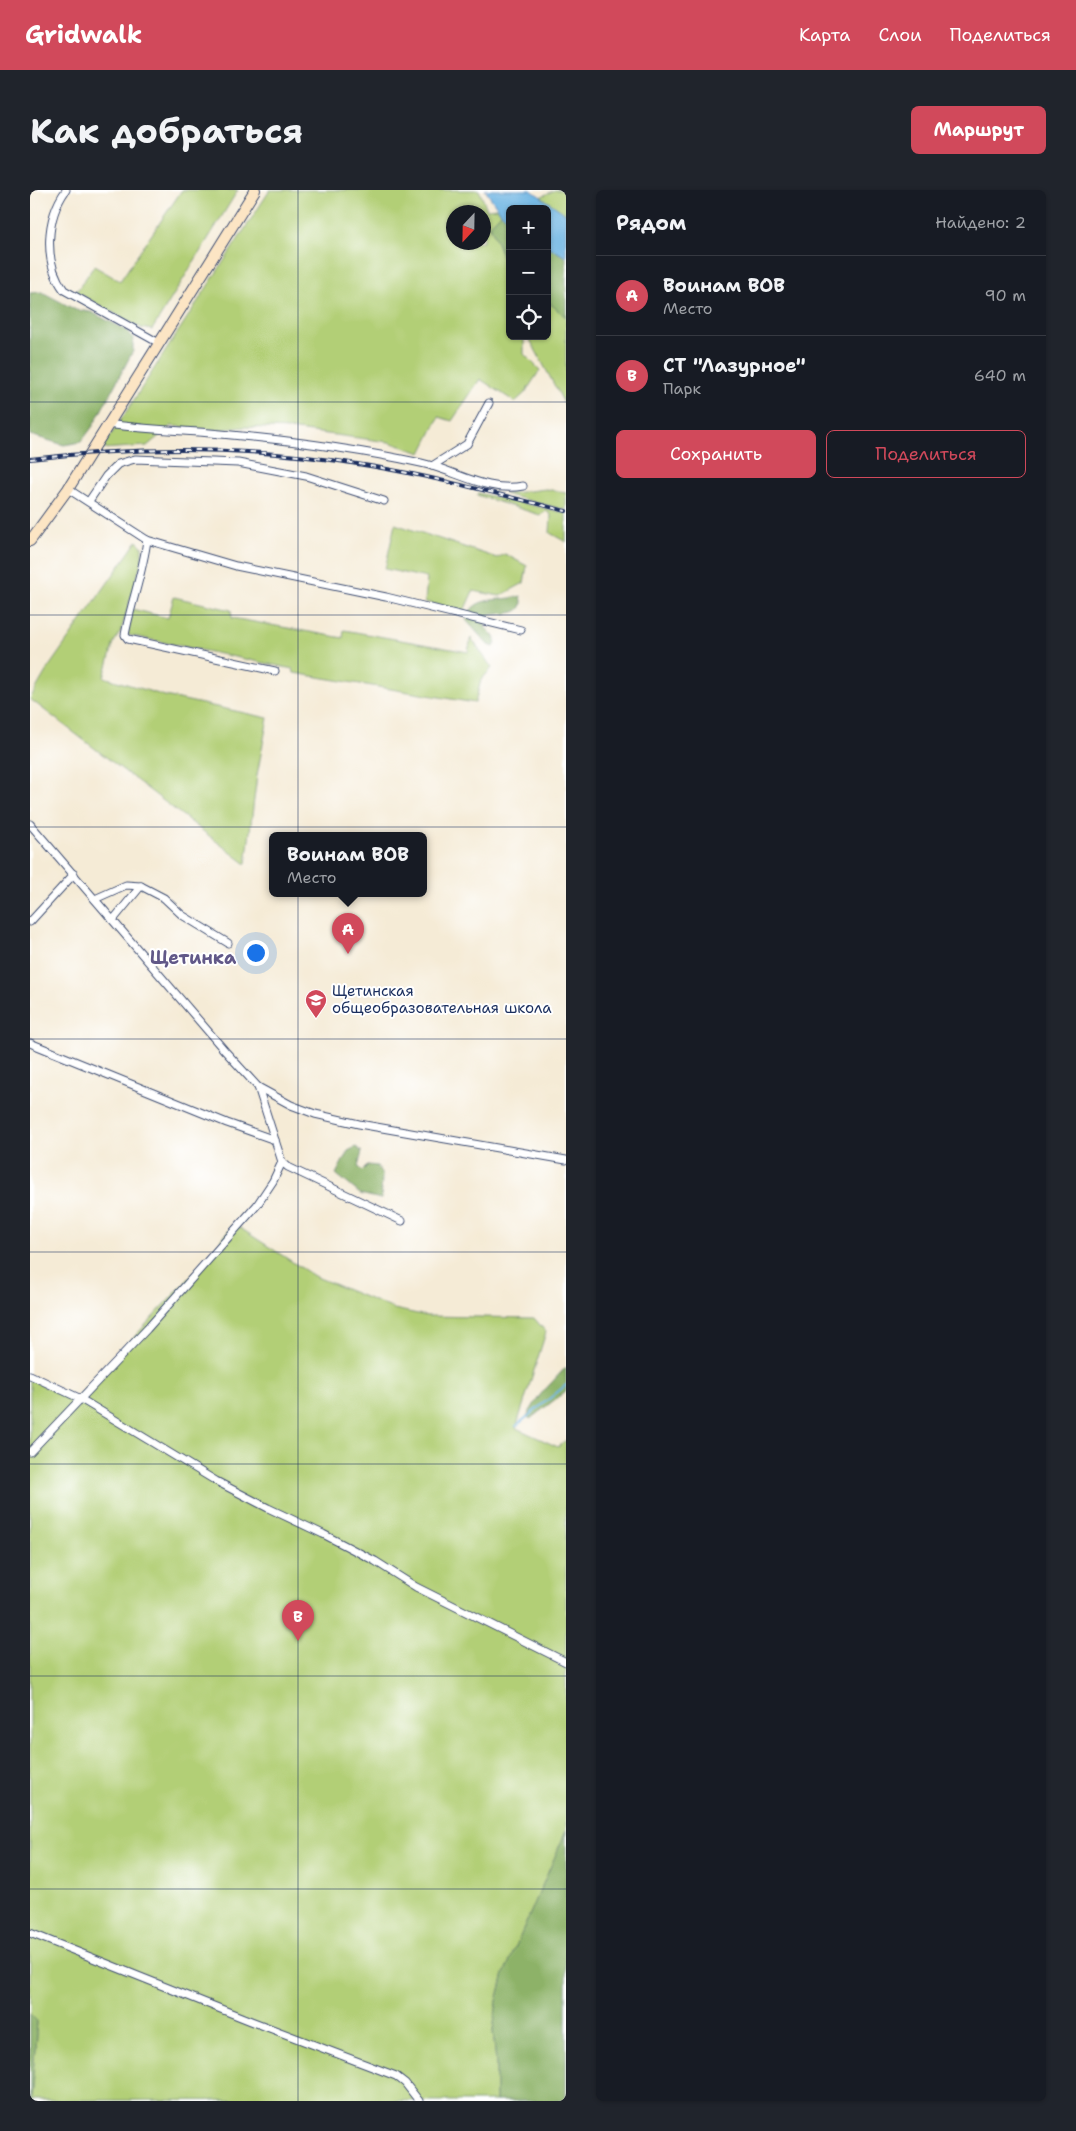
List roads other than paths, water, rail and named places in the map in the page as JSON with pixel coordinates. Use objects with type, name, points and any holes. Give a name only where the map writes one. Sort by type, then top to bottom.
[{"type":"main road","points":[[30,541],[68,489],[255,190]]},
{"type":"street","points":[[66,190],[56,204],[51,231],[52,268],[56,279],[64,290],[159,343]]},
{"type":"street","points":[[432,466],[467,444],[490,403]]},
{"type":"street","points":[[108,424],[221,434],[313,446],[432,466],[464,478],[504,488],[523,486]]},
{"type":"street","points":[[89,501],[106,476],[118,464],[135,458],[238,463],[306,476],[384,501]]},
{"type":"street","points":[[68,489],[147,540],[236,566],[386,597],[521,630]]},
{"type":"street","points":[[147,540],[145,559],[127,621],[125,635],[128,639],[275,671]]},
{"type":"street","points":[[30,824],[258,1087],[290,1105],[340,1120],[566,1160]]},
{"type":"street","points":[[30,922],[74,874]]},
{"type":"street","points":[[95,899],[126,885],[141,886],[164,898],[182,915],[228,943]]},
{"type":"street","points":[[114,920],[141,886]]},
{"type":"street","points":[[30,1042],[244,1130],[275,1140]]},
{"type":"street","points":[[258,1087],[282,1162],[288,1167],[402,1221]]},
{"type":"street","points":[[30,1452],[79,1398],[147,1329],[257,1205],[273,1181],[282,1162]]},
{"type":"street","points":[[30,1375],[79,1398],[216,1480],[370,1559],[416,1587],[566,1662]]},
{"type":"street","points":[[30,1932],[250,2021],[396,2076],[405,2083],[419,2101]]},
{"type":"water","points":[[485,190],[531,190],[566,214],[566,257],[551,248],[551,205],[506,205],[506,217]]},
{"type":"waterway","points":[[516,1426],[566,1385]]},
{"type":"railway","points":[[30,459],[158,450],[243,452],[328,459],[419,475],[566,511]]},
{"type":"place","name":"Воинам ВОВ","points":[[348,954]]},
{"type":"place","name":"Щетинская общеобразовательная школа","points":[[316,1019]]},
{"type":"place","name":"СТ \"Лазурное\"","points":[[298,1641]]},
{"type":"district","name":"Щетинка","points":[[193,958]]}]
